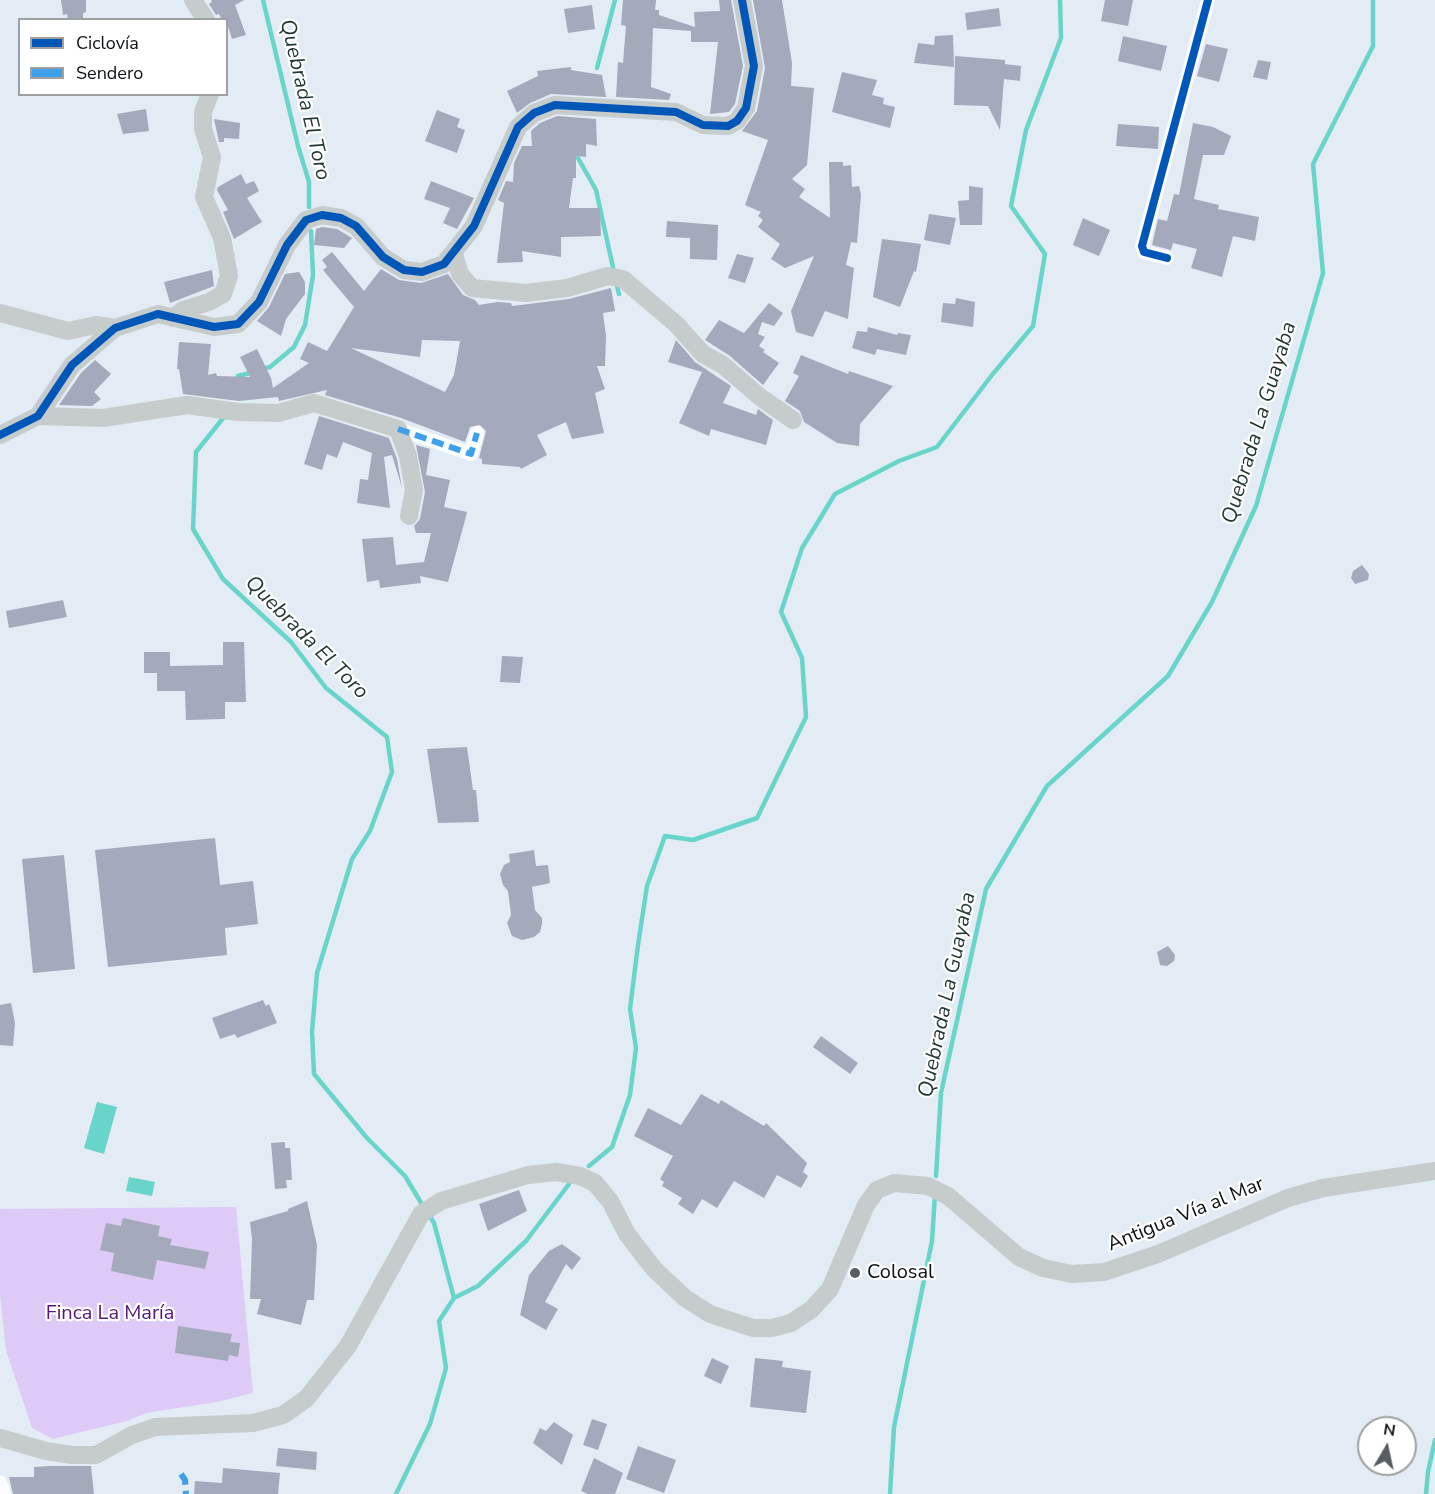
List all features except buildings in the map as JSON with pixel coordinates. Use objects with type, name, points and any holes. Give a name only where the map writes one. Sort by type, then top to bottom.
[{"type":"street","points":[[193,0],[205,18]]},
{"type":"street","points":[[38,416],[72,365],[115,328],[158,314],[214,327],[238,324],[258,302],[287,245],[306,219],[322,215],[341,218],[356,226],[383,257],[404,270],[422,272],[444,264],[474,226],[518,127],[534,113],[555,105],[676,112],[703,125],[728,126],[737,121],[746,108],[754,66],[742,0]]},
{"type":"street","points":[[1167,258],[1144,252],[1142,246],[1208,0]]},
{"type":"street","points":[[173,318],[183,310],[209,302],[223,294],[229,276],[222,238],[204,197],[212,157],[203,129],[203,112],[209,96]]},
{"type":"street","points":[[454,254],[460,274],[472,288],[526,293],[567,288],[608,276],[623,279],[676,324],[703,354],[723,364],[760,397],[793,420]]},
{"type":"street","points":[[0,313],[68,331],[96,325],[115,328]]},
{"type":"street","points":[[0,435],[38,416],[103,418],[187,405],[238,412],[278,413],[314,402],[471,454],[477,433]]},
{"type":"street","points":[[398,429],[408,456],[414,490],[409,516]]},
{"type":"street","name":"Antigua Vía al Mar","points":[[0,1438],[46,1451],[72,1455],[96,1455],[132,1435],[155,1427],[253,1423],[284,1415],[306,1400],[348,1346],[429,1209],[528,1174],[555,1172],[580,1176],[595,1183],[610,1201],[627,1234],[647,1260],[685,1298],[710,1314],[733,1324],[753,1328],[772,1328],[791,1323],[812,1309],[830,1289],[866,1205],[877,1190],[894,1184],[928,1186],[948,1196],[1019,1257],[1043,1268],[1072,1274],[1104,1272],[1158,1254],[1288,1198],[1323,1188],[1435,1171]]},
{"type":"street","points":[[0,1482],[4,1494]]},
{"type":"green space","name":"Finca La María","points":[[236,1207],[253,1393],[217,1402],[146,1413],[127,1421],[53,1439],[32,1428],[6,1351],[0,1295],[0,1209]]},
{"type":"shaded area","points":[[97,1102],[117,1107],[104,1154],[84,1148]]},
{"type":"shaded area","points":[[129,1177],[155,1182],[152,1196],[126,1191]]},
{"type":"waterway","name":"Quebrada El Toro","points":[[263,0],[298,146],[309,182],[309,207]]},
{"type":"waterway","points":[[597,68],[615,0]]},
{"type":"waterway","points":[[589,1166],[612,1147],[630,1095],[636,1048],[630,1009],[638,945],[647,886],[665,836],[693,840],[757,818],[806,717],[802,658],[781,612],[802,548],[835,494],[899,461],[937,447],[1033,326],[1045,254],[1011,206],[1026,130],[1061,38],[1060,0]]},
{"type":"waterway","name":"Quebrada La Guayaba","points":[[936,1176],[941,1093],[986,889],[1047,786],[1168,676],[1212,602],[1256,506],[1323,273],[1313,164],[1373,46],[1373,0]]},
{"type":"waterway","points":[[578,158],[596,190],[614,272]]},
{"type":"waterway","name":"Quebrada El Toro","points":[[262,369],[270,367],[294,347],[305,325],[313,275],[311,231]]},
{"type":"waterway","points":[[616,282],[619,294]]},
{"type":"waterway","name":"Quebrada El Toro","points":[[237,381],[238,376],[254,372]]},
{"type":"waterway","name":"Quebrada El Toro","points":[[224,417],[196,452],[193,529],[223,579],[291,642],[326,688],[387,737],[392,772],[370,831],[352,859],[317,973],[312,1032],[314,1074],[367,1138],[405,1176],[423,1206]]},
{"type":"waterway","points":[[396,1494],[430,1424],[446,1368],[439,1321],[454,1298],[478,1286],[526,1241],[569,1184]]},
{"type":"waterway","name":"Quebrada La Guayaba","points":[[890,1494],[894,1427],[932,1241],[935,1194]]},
{"type":"waterway","name":"Quebrada El Toro","points":[[428,1213],[434,1223],[454,1298]]},
{"type":"waterway","points":[[1426,1494],[1435,1440]]},
{"type":"marked path","points":[[398,429],[471,454],[477,433]]},
{"type":"marked path","points":[[181,1474],[185,1480],[186,1494]]},
{"type":"cycle path","points":[[0,435],[38,416],[72,365],[115,328],[158,314],[214,327],[238,324],[259,302],[287,245],[306,220],[322,215],[341,218],[356,226],[383,257],[404,270],[422,272],[444,264],[474,226],[518,127],[534,113],[555,105],[676,112],[703,125],[728,126],[737,121],[746,108],[754,66],[742,0]]},
{"type":"cycle path","points":[[1167,258],[1144,252],[1142,246],[1208,0]]},
{"type":"place","name":"Colosal","points":[[855,1273]]}]
